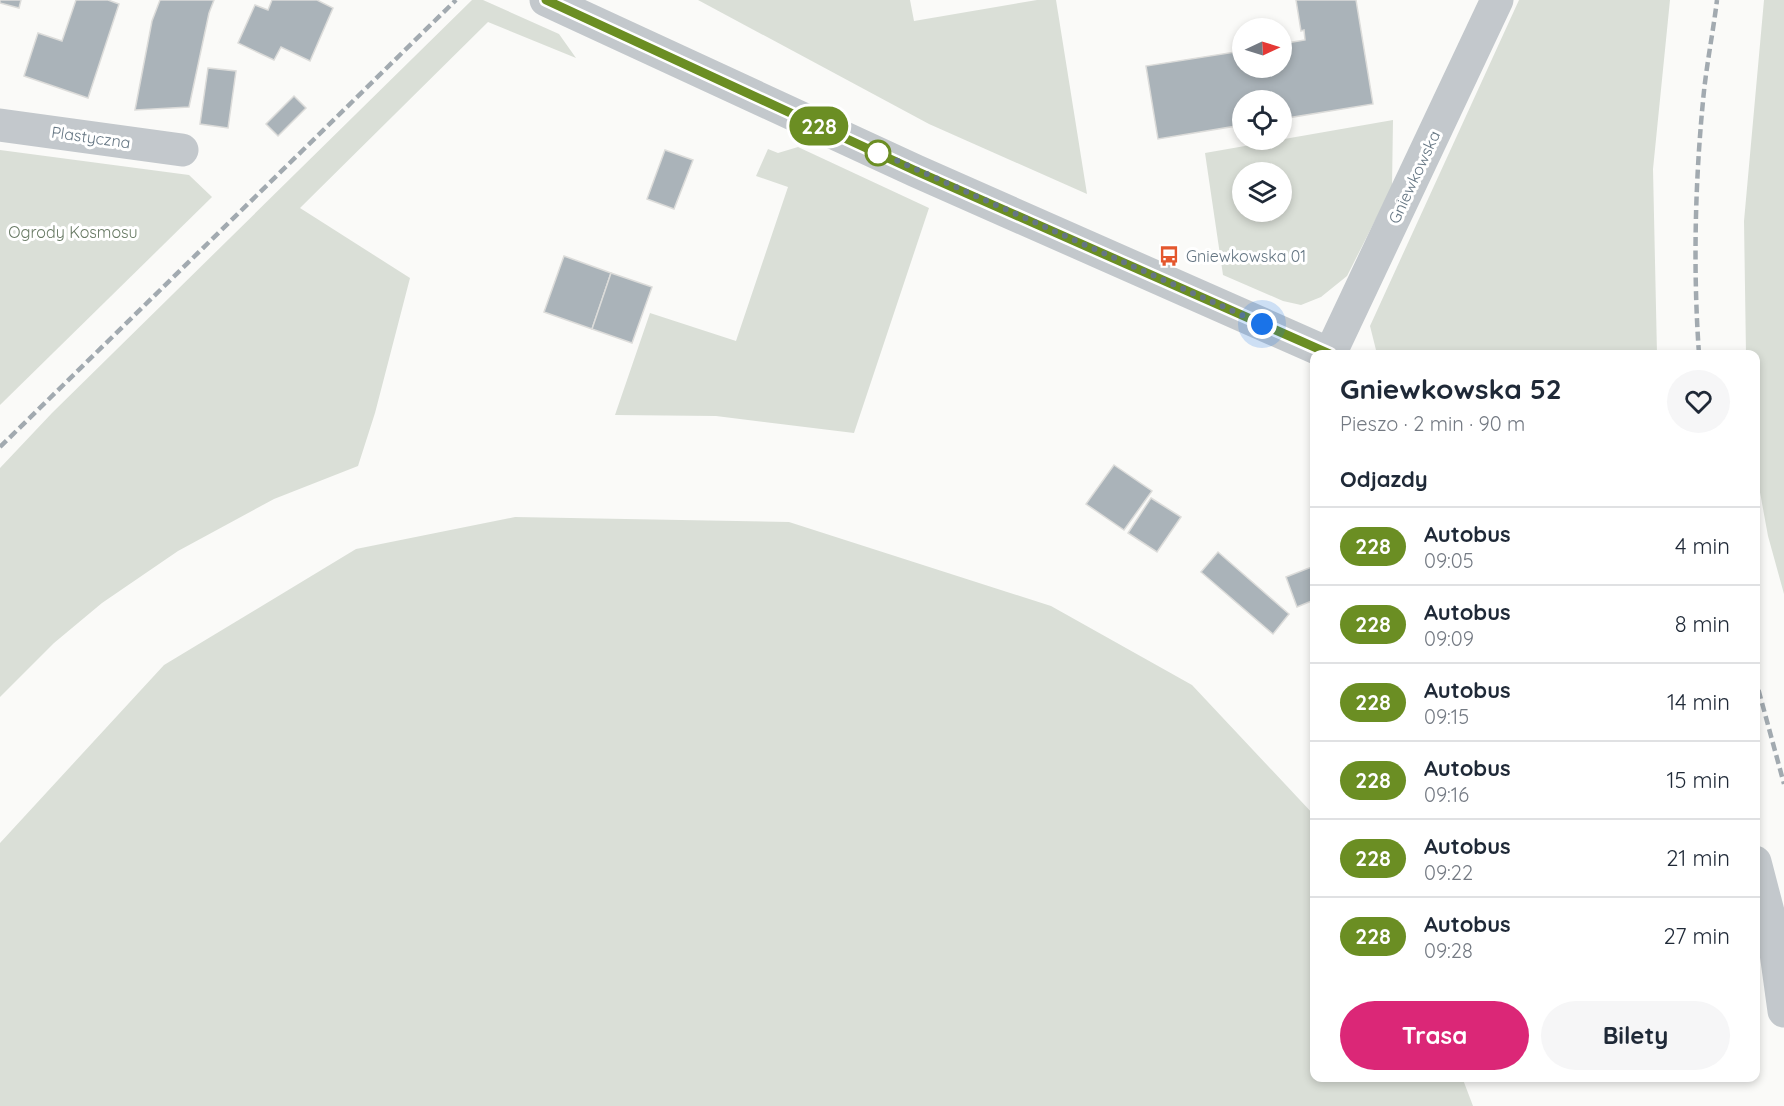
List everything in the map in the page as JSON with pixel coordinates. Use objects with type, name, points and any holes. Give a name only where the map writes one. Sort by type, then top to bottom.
[{"type":"street","points":[[546,0],[909,167],[1321,350]]},
{"type":"street","name":"Gniewkowska","points":[[1332,350],[1497,0]]},
{"type":"street","name":"Plastyczna","points":[[0,125],[182,150]]},
{"type":"street","points":[[1760,881],[1773,931],[1784,1011]]},
{"type":"green space","points":[[472,0],[483,0],[559,34],[576,58],[488,22],[300,208],[410,278],[375,413],[358,466],[274,499],[178,551],[102,603],[54,643],[0,697],[0,468],[52,413]]},
{"type":"green space","points":[[698,0],[910,0],[914,21],[1037,0],[1056,0],[1087,194],[929,124]]},
{"type":"green space","points":[[1519,0],[1670,0],[1653,169],[1657,350],[1376,350],[1370,326]]},
{"type":"green space","points":[[1764,0],[1784,0],[1784,594],[1768,536],[1760,492],[1760,350],[1746,350],[1744,221]]},
{"type":"green space","points":[[1393,120],[1392,187],[1347,276],[1321,297],[1301,305],[1283,301],[1223,275],[1205,153],[1232,148],[1292,150],[1292,138]]},
{"type":"green space","points":[[798,147],[929,208],[854,433],[716,416],[615,415],[650,313],[736,341],[788,187],[756,176],[768,149],[778,153]]},
{"type":"green space","name":"Ogrody Kosmosu","points":[[0,150],[189,175],[212,197],[0,405]]},
{"type":"green space","points":[[515,517],[789,522],[1051,606],[1192,685],[1310,811],[1310,1082],[1464,1082],[1473,1106],[0,1106],[0,843],[164,665],[356,549]]},
{"type":"building","points":[[0,0],[21,0],[19,8],[0,3]]},
{"type":"building","points":[[76,0],[108,0],[119,4],[88,98],[24,76],[38,33],[62,41]]},
{"type":"building","points":[[160,0],[214,0],[209,13],[189,107],[135,110],[152,21]]},
{"type":"building","points":[[272,0],[317,0],[333,8],[310,61],[281,47],[274,60],[238,43],[255,5],[268,10]]},
{"type":"building","points":[[1296,0],[1356,0],[1373,104],[1292,117],[1292,90],[1232,90],[1232,127],[1158,139],[1146,66],[1232,52],[1232,78],[1292,78],[1292,42],[1305,40],[1304,30],[1301,31]]},
{"type":"building","points":[[208,68],[236,71],[228,128],[200,124]]},
{"type":"building","points":[[294,96],[306,108],[278,136],[266,124]]},
{"type":"building","points":[[665,150],[693,160],[674,209],[647,199]]},
{"type":"building","points":[[564,256],[611,273],[592,329],[544,312]]},
{"type":"building","points":[[611,273],[652,287],[632,343],[592,329]]},
{"type":"building","points":[[1114,465],[1152,491],[1124,530],[1086,504]]},
{"type":"building","points":[[1151,498],[1181,517],[1157,552],[1128,533]]},
{"type":"building","points":[[1218,552],[1289,614],[1273,634],[1201,572]]},
{"type":"building","points":[[1310,568],[1310,602],[1297,607],[1286,577]]},
{"type":"railway","points":[[0,447],[456,0]]},
{"type":"railway","points":[[1699,350],[1696,259],[1698,164],[1704,88],[1717,0]]},
{"type":"railway","points":[[1760,695],[1784,784]]},
{"type":"bus line","name":"228","points":[[546,0],[916,171],[1321,350]]},
{"type":"place","name":"Gniewkowska 01","points":[[1169,256]]},
{"type":"route","points":[[878,153],[873,150],[1262,324]]}]
